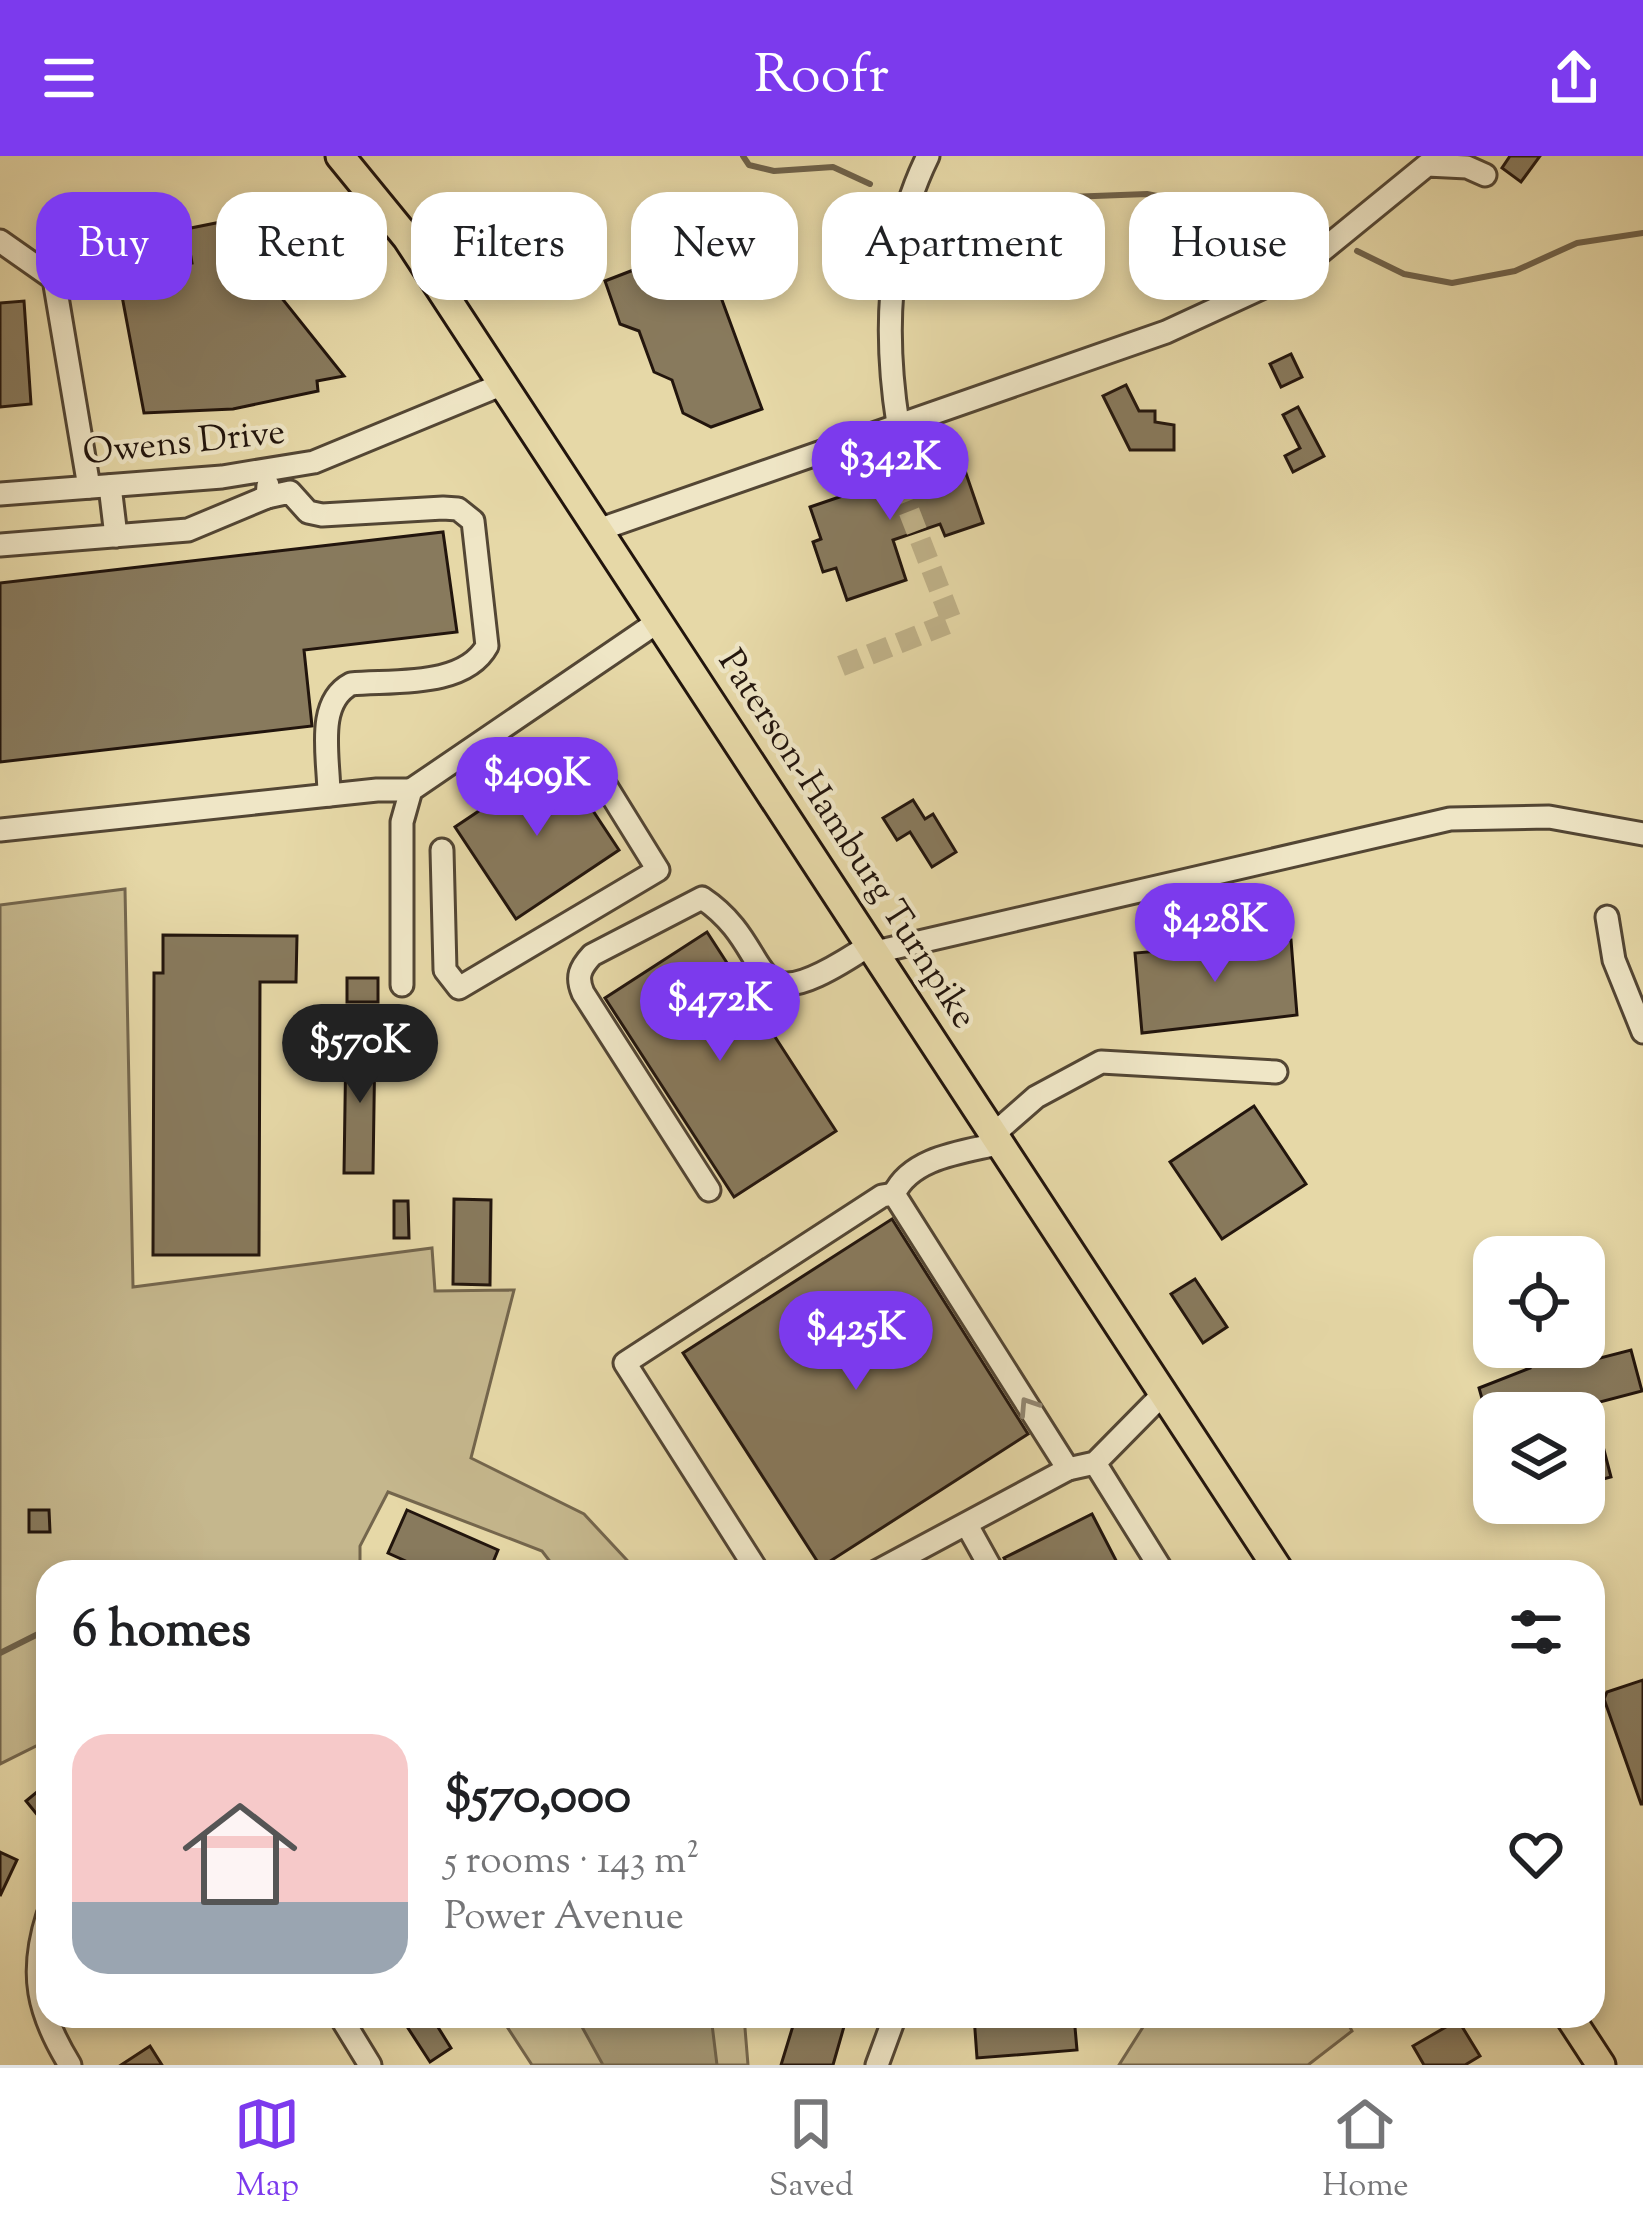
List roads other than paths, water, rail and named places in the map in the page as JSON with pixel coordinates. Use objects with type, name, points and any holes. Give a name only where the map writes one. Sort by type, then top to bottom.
[{"type":"main road","name":"Paterson-Hamburg Turnpike","points":[[340,156],[407,238],[1272,1560]]},
{"type":"main road","points":[[1577,2028],[1601,2065]]},
{"type":"street","points":[[898,424],[887,354],[896,259],[928,156]]},
{"type":"street","points":[[598,530],[1166,332],[1241,300],[1296,272],[1427,165],[1467,167],[1485,175]]},
{"type":"street","points":[[0,241],[54,279],[100,486],[116,536]]},
{"type":"street","name":"Owens Drive","points":[[0,494],[269,472],[355,449],[503,384]]},
{"type":"street","points":[[268,497],[269,472]]},
{"type":"street","points":[[0,545],[188,530],[290,492],[308,512],[322,515],[458,509],[473,521],[487,646],[468,667],[453,674],[351,683],[337,691],[328,706],[329,795]]},
{"type":"street","points":[[0,830],[411,790],[659,621]]},
{"type":"street","points":[[442,850],[445,970],[459,988],[658,870],[588,757]]},
{"type":"street","points":[[402,985],[402,822],[411,790]]},
{"type":"street","points":[[709,1190],[578,981],[592,955],[702,898],[717,908],[759,971],[775,982],[794,985],[873,948],[1433,821],[1549,817],[1643,834]]},
{"type":"street","points":[[1607,916],[1614,960],[1643,1032]]},
{"type":"street","points":[[894,1194],[901,1181],[955,1149],[998,1138],[1036,1097],[1100,1062],[1276,1072]]},
{"type":"street","points":[[894,1194],[1068,1468]]},
{"type":"street","points":[[750,1560],[625,1363],[882,1196],[894,1194]]},
{"type":"street","points":[[901,1560],[1068,1468],[1095,1463],[1164,1393]]},
{"type":"street","points":[[1095,1463],[1156,1560]]},
{"type":"street","points":[[968,1527],[986,1560]]},
{"type":"street","points":[[49,2028],[70,2065]]},
{"type":"street","points":[[347,2028],[370,2065]]},
{"type":"street","points":[[878,2065],[891,2028]]},
{"type":"waterway","points":[[743,156],[749,165],[774,171],[833,167],[870,184]]},
{"type":"waterway","points":[[1105,196],[1129,195]]},
{"type":"waterway","points":[[1357,251],[1404,274],[1452,283],[1515,271],[1577,243],[1643,233]]},
{"type":"waterway","points":[[0,1653],[36,1635]]},
{"type":"tunnel","points":[[841,666],[952,622],[878,431]]}]
